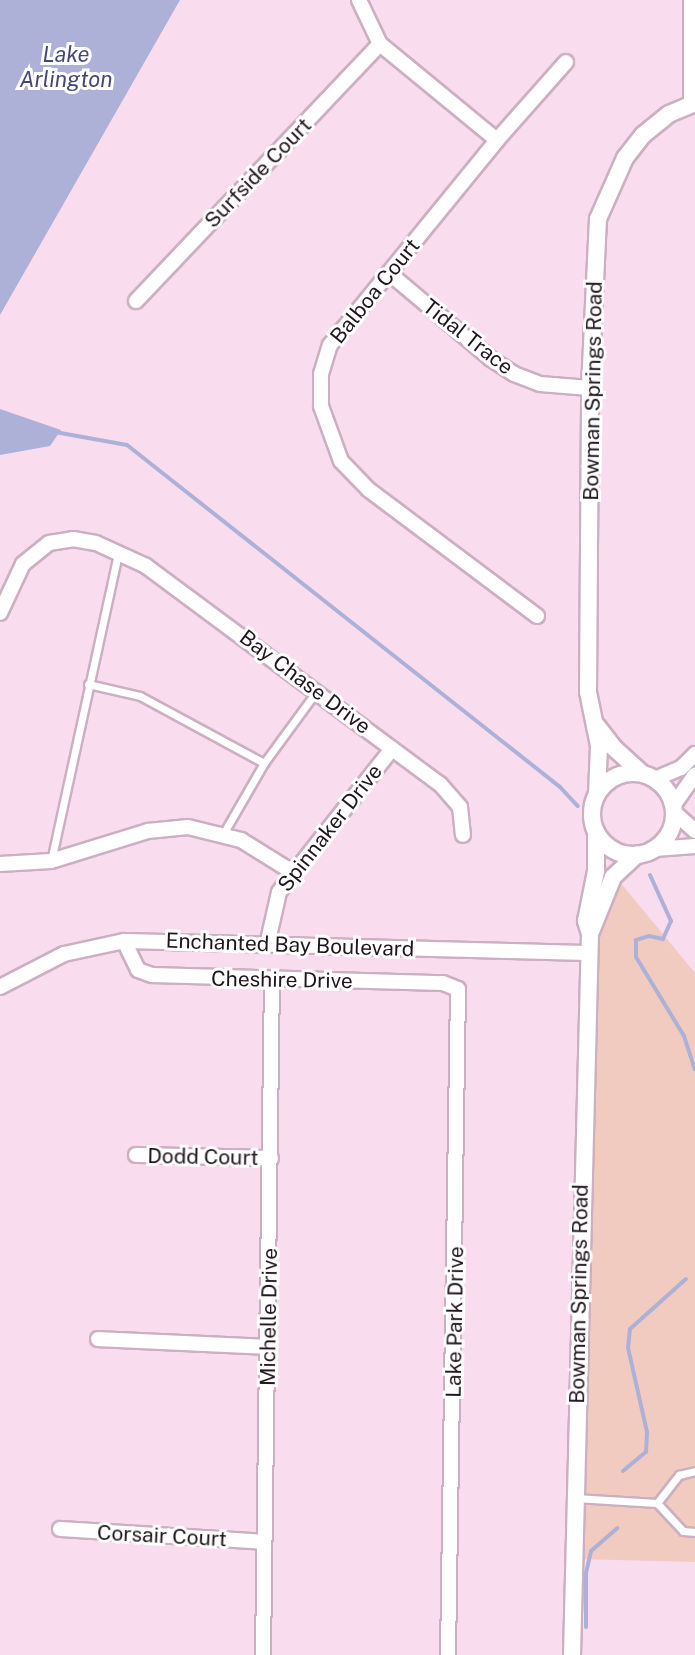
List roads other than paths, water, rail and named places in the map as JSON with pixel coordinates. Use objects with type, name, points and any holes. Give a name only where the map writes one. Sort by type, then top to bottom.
[{"type":"street","points":[[359,0],[380,44],[497,140]]},
{"type":"street","points":[[691,0],[693,103]]},
{"type":"street","name":"Surfside Court","points":[[136,302],[380,44]]},
{"type":"street","name":"Balboa Court","points":[[537,616],[368,489],[341,461],[321,406],[321,374],[330,345],[497,140],[566,62]]},
{"type":"street","name":"Bowman Springs Road","points":[[597,794],[600,764],[588,692],[590,388],[598,219],[607,192],[625,158],[643,135],[669,114],[693,103]]},
{"type":"street","name":"Tidal Trace","points":[[389,273],[491,359],[514,374],[540,384],[590,388]]},
{"type":"street","name":"Bay Chase Drive","points":[[0,613],[23,564],[44,545],[73,539],[118,553],[166,578],[317,690],[455,798],[463,816],[463,835]]},
{"type":"street","name":"Bowman Springs Road","points":[[593,720],[614,748],[649,777]]},
{"type":"street","name":"Spinnaker Drive","points":[[267,945],[279,892],[392,749]]},
{"type":"street","points":[[695,754],[681,768],[649,777],[617,776],[597,794],[593,806],[596,832],[614,851],[637,855],[656,849],[695,846]]},
{"type":"street","points":[[656,849],[666,840],[674,809],[695,775]]},
{"type":"street","points":[[649,777],[665,788],[674,809],[695,831]]},
{"type":"street","points":[[0,864],[51,861],[148,831],[188,828],[223,834],[294,873]]},
{"type":"street","name":"Bowman Springs Road","points":[[590,934],[586,921],[596,871],[596,832]]},
{"type":"street","name":"Bowman Springs Road","points":[[572,1655],[574,1498],[590,934],[613,877],[637,855]]},
{"type":"street","name":"Enchanted Bay Boulevard","points":[[0,987],[64,954],[124,941],[589,953]]},
{"type":"street","name":"Cheshire Drive","points":[[124,941],[138,970],[152,975],[443,983],[458,989]]},
{"type":"street","name":"Michelle Drive","points":[[263,1655],[272,979]]},
{"type":"street","name":"Lake Park Drive","points":[[448,1655],[458,989]]},
{"type":"street","name":"Dodd Court","points":[[136,1155],[271,1158]]},
{"type":"street","points":[[98,1339],[268,1347]]},
{"type":"street","name":"Corsair Court","points":[[60,1529],[264,1542]]},
{"type":"lane","points":[[51,861],[118,553]]},
{"type":"lane","points":[[88,684],[140,696],[264,763]]},
{"type":"lane","points":[[223,834],[264,763],[317,690]]},
{"type":"lane","points":[[657,1503],[679,1475],[695,1471]]},
{"type":"lane","points":[[574,1498],[657,1503],[683,1531],[695,1532]]},
{"type":"water","name":"Lake Arlington","points":[[0,0],[180,0],[0,315]]},
{"type":"water","points":[[0,409],[61,430],[50,446],[0,455]]},
{"type":"waterway","points":[[55,432],[127,445],[560,787],[578,806]]},
{"type":"waterway","points":[[650,875],[671,921],[663,939],[649,936],[636,940],[636,957],[684,1036],[695,1069]]},
{"type":"waterway","points":[[623,1471],[646,1452],[647,1432],[628,1348],[630,1329],[686,1279]]},
{"type":"waterway","points":[[586,1627],[586,1573],[591,1551],[617,1528]]}]
